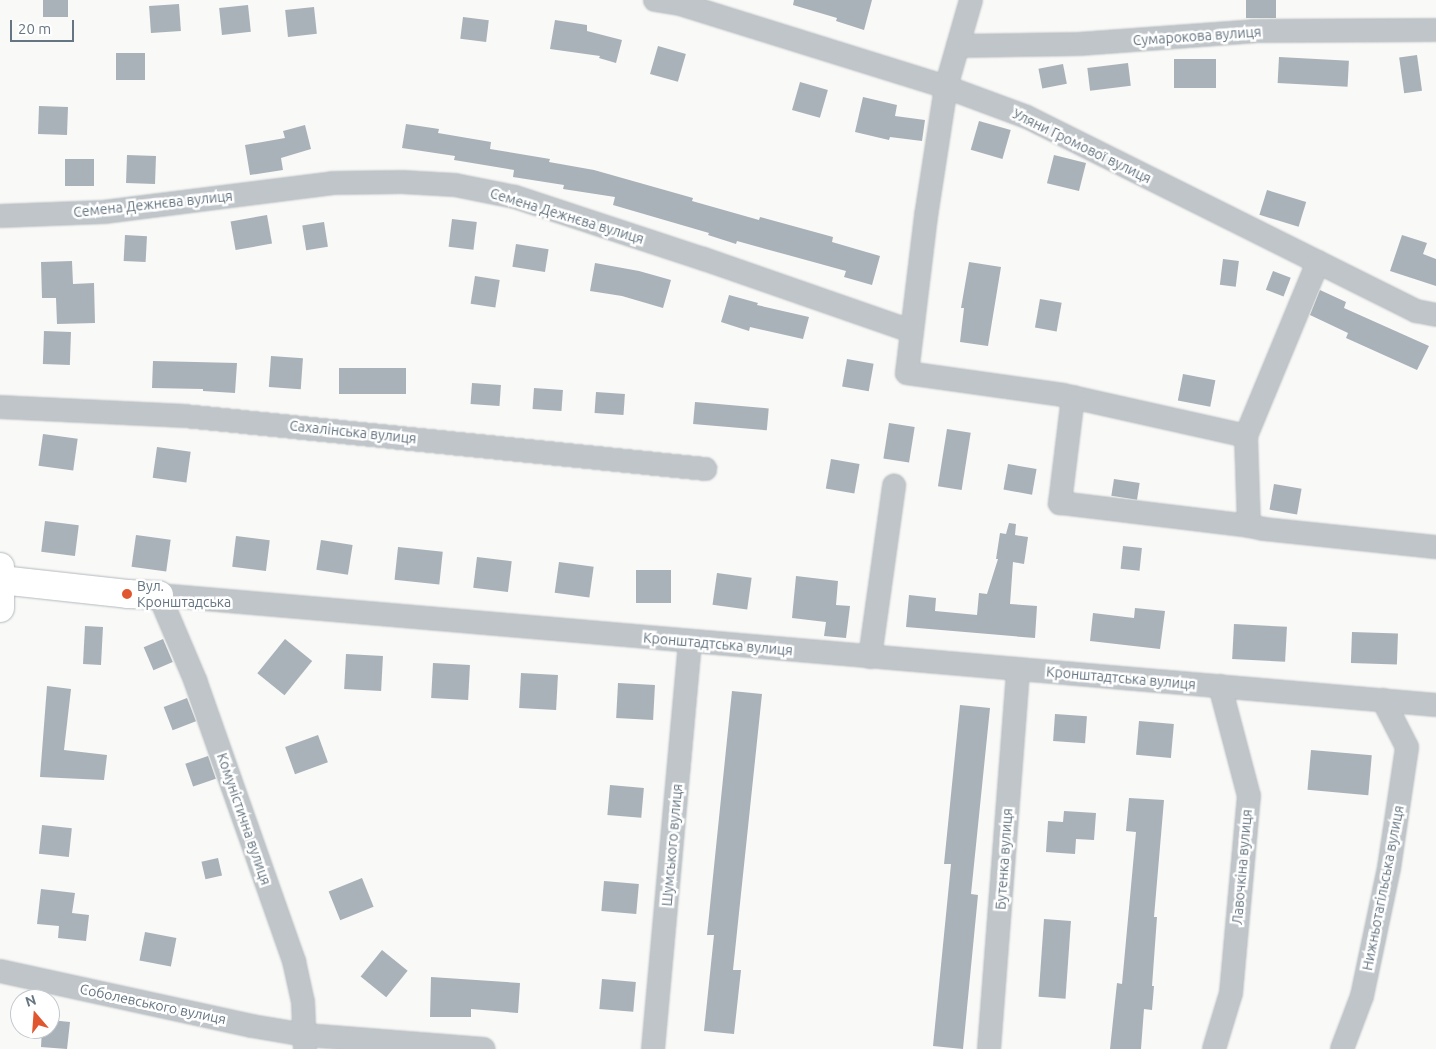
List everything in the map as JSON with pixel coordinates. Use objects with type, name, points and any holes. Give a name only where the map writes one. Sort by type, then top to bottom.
[{"type":"street","name":"Уляни Громової вулиця","points":[[655,0],[680,4],[946,86],[1027,117],[1416,311],[1436,315]]},
{"type":"street","points":[[971,0],[946,86],[911,331],[907,374],[1073,397],[1246,436]]},
{"type":"street","name":"Сумарокова вулиця","points":[[958,46],[1079,44],[1254,31],[1436,30]]},
{"type":"street","name":"Семена Дежнєва вулиця","points":[[0,216],[104,212],[333,183],[402,182],[455,185],[515,197],[704,259],[911,331]]},
{"type":"street","points":[[1248,526],[1246,436],[1318,262]]},
{"type":"street","points":[[1073,397],[1060,503],[1264,529],[1436,547]]},
{"type":"street","name":"Сахалінська вулиця","points":[[0,407],[185,416],[705,469]]},
{"type":"street","points":[[870,657],[894,486]]},
{"type":"street","points":[[0,567],[0,608]]},
{"type":"street","name":"Кронштадтська вулиця","points":[[0,580],[128,594],[159,595],[1436,705]]},
{"type":"street","name":"Комуністична вулиця","points":[[159,595],[196,682],[294,961],[303,1002],[305,1042]]},
{"type":"street","name":"Шумського вулиця","points":[[653,1049],[690,642]]},
{"type":"street","name":"Бутенка вулиця","points":[[990,1049],[1018,669]]},
{"type":"street","name":"Лавочкіна вулиця","points":[[1214,1049],[1231,993],[1249,796],[1220,686]]},
{"type":"street","name":"Нижньотагільська вулиця","points":[[1342,1049],[1362,996],[1388,877],[1407,747],[1383,700]]},
{"type":"street","name":"Соболевського вулиця","points":[[0,971],[252,1026],[305,1042],[483,1049]]},
{"type":"building","points":[[43,0],[68,0],[68,17],[43,17]]},
{"type":"building","points":[[794,0],[872,0],[864,30],[836,21],[837,18],[793,5]]},
{"type":"building","points":[[1246,0],[1276,0],[1276,18],[1246,18]]},
{"type":"building","points":[[179,4],[181,31],[151,33],[149,6]]},
{"type":"building","points":[[248,5],[251,32],[222,35],[219,8]]},
{"type":"building","points":[[314,7],[317,34],[288,37],[285,10]]},
{"type":"building","points":[[463,17],[489,20],[486,42],[460,39]]},
{"type":"building","points":[[555,20],[587,25],[587,31],[622,40],[616,63],[599,58],[600,56],[550,49]]},
{"type":"building","points":[[658,46],[686,54],[678,82],[650,74]]},
{"type":"building","points":[[116,53],[145,53],[145,80],[116,80]]},
{"type":"building","points":[[1417,55],[1422,91],[1404,93],[1399,58]]},
{"type":"building","points":[[1279,57],[1349,61],[1348,87],[1278,83]]},
{"type":"building","points":[[1174,59],[1216,59],[1216,88],[1174,88]]},
{"type":"building","points":[[1128,63],[1131,86],[1090,91],[1087,68]]},
{"type":"building","points":[[1063,64],[1067,84],[1042,88],[1038,69]]},
{"type":"building","points":[[800,82],[828,90],[820,118],[792,110]]},
{"type":"building","points":[[863,97],[897,105],[895,116],[925,120],[922,141],[890,137],[889,140],[855,132]]},
{"type":"building","points":[[39,106],[68,107],[67,135],[38,134]]},
{"type":"building","points":[[979,121],[1011,130],[1002,159],[971,150]]},
{"type":"building","points":[[406,124],[439,129],[438,133],[491,142],[490,149],[550,159],[549,162],[594,170],[693,198],[692,201],[759,220],[760,217],[833,237],[832,242],[880,256],[872,285],[844,277],[846,271],[737,241],[736,244],[708,235],[709,233],[613,205],[615,197],[563,189],[564,185],[513,177],[514,170],[454,160],[455,156],[402,148]]},
{"type":"building","points":[[305,125],[311,149],[281,158],[283,170],[250,175],[245,145],[285,138],[283,131]]},
{"type":"building","points":[[127,155],[156,156],[155,184],[126,183]]},
{"type":"building","points":[[1054,155],[1086,163],[1079,191],[1047,183]]},
{"type":"building","points":[[65,159],[94,159],[94,186],[65,186]]},
{"type":"building","points":[[1267,190],[1306,202],[1299,227],[1259,215]]},
{"type":"building","points":[[267,215],[272,244],[236,250],[231,221]]},
{"type":"building","points":[[452,219],[477,222],[473,250],[449,247]]},
{"type":"building","points":[[324,222],[328,247],[306,250],[302,225]]},
{"type":"building","points":[[125,235],[147,236],[146,262],[124,261]]},
{"type":"building","points":[[1402,235],[1427,243],[1423,254],[1436,259],[1436,286],[1390,271]]},
{"type":"building","points":[[516,244],[549,249],[545,272],[512,267]]},
{"type":"building","points":[[1223,259],[1239,261],[1236,287],[1220,285]]},
{"type":"building","points":[[72,261],[73,284],[94,283],[95,323],[57,324],[56,298],[42,298],[41,262]]},
{"type":"building","points":[[969,262],[1001,267],[988,346],[960,342],[964,308],[961,308]]},
{"type":"building","points":[[595,263],[639,271],[671,280],[663,308],[622,296],[590,291]]},
{"type":"building","points":[[1273,271],[1291,278],[1284,296],[1266,290]]},
{"type":"building","points":[[475,276],[500,280],[495,308],[471,304]]},
{"type":"building","points":[[1320,290],[1346,302],[1344,308],[1429,346],[1417,370],[1346,338],[1348,333],[1310,315]]},
{"type":"building","points":[[729,295],[758,303],[757,305],[809,317],[803,339],[750,327],[749,331],[721,322]]},
{"type":"building","points":[[1040,299],[1062,303],[1057,331],[1035,328]]},
{"type":"building","points":[[44,331],[71,332],[70,365],[43,364]]},
{"type":"building","points":[[271,356],[303,358],[301,389],[269,387]]},
{"type":"building","points":[[847,359],[874,364],[869,391],[842,387]]},
{"type":"building","points":[[153,361],[237,363],[235,393],[203,391],[203,389],[152,388]]},
{"type":"building","points":[[339,368],[406,368],[406,394],[339,394]]},
{"type":"building","points":[[1183,374],[1215,380],[1210,407],[1178,401]]},
{"type":"building","points":[[472,383],[501,385],[499,406],[471,404]]},
{"type":"building","points":[[534,388],[563,390],[561,411],[533,409]]},
{"type":"building","points":[[596,392],[625,394],[623,415],[595,413]]},
{"type":"building","points":[[695,402],[769,408],[767,430],[693,424]]},
{"type":"building","points":[[889,423],[915,427],[909,463],[883,459]]},
{"type":"building","points":[[947,429],[971,433],[962,490],[938,486]]},
{"type":"building","points":[[43,434],[78,439],[73,471],[39,466]]},
{"type":"building","points":[[157,447],[191,452],[186,482],[153,478]]},
{"type":"building","points":[[831,459],[860,464],[854,494],[826,489]]},
{"type":"building","points":[[1008,464],[1037,469],[1032,495],[1003,490]]},
{"type":"building","points":[[1114,479],[1140,483],[1137,500],[1111,496]]},
{"type":"building","points":[[1274,484],[1302,489],[1297,514],[1269,510]]},
{"type":"building","points":[[45,521],[79,525],[75,556],[41,552]]},
{"type":"building","points":[[1009,523],[1016,524],[1015,535],[1028,537],[1024,564],[1013,562],[1010,604],[1037,606],[1035,638],[906,627],[909,595],[936,598],[935,611],[977,615],[979,593],[987,594],[998,559],[996,559],[1000,533],[1006,534]]},
{"type":"building","points":[[136,535],[171,540],[166,572],[132,567]]},
{"type":"building","points":[[236,536],[270,540],[266,571],[232,567]]},
{"type":"building","points":[[321,540],[353,545],[348,575],[316,570]]},
{"type":"building","points":[[1123,546],[1142,548],[1139,571],[1121,569]]},
{"type":"building","points":[[398,547],[443,552],[439,585],[395,580]]},
{"type":"building","points":[[477,557],[512,561],[508,592],[473,588]]},
{"type":"building","points":[[559,562],[594,567],[589,598],[555,593]]},
{"type":"building","points":[[636,570],[671,570],[671,603],[636,603]]},
{"type":"building","points":[[717,573],[752,578],[747,610],[713,605]]},
{"type":"building","points":[[796,576],[838,581],[836,605],[850,606],[846,638],[824,636],[826,622],[792,618]]},
{"type":"building","points":[[1135,608],[1165,611],[1160,649],[1090,641],[1093,613],[1134,618]]},
{"type":"building","points":[[1234,624],[1287,627],[1285,662],[1232,659]]},
{"type":"building","points":[[85,626],[103,627],[101,665],[83,664]]},
{"type":"building","points":[[1352,632],[1398,634],[1397,665],[1351,663]]},
{"type":"building","points":[[163,639],[173,662],[153,670],[144,647]]},
{"type":"building","points":[[285,639],[312,661],[285,695],[257,673]]},
{"type":"building","points":[[346,654],[383,656],[381,691],[344,689]]},
{"type":"building","points":[[433,663],[470,665],[468,700],[431,698]]},
{"type":"building","points":[[521,673],[558,675],[556,710],[519,708]]},
{"type":"building","points":[[618,683],[655,685],[653,720],[616,718]]},
{"type":"building","points":[[47,686],[71,689],[64,750],[107,755],[104,780],[40,777]]},
{"type":"building","points":[[732,691],[762,694],[733,970],[741,970],[734,1034],[704,1031],[714,935],[707,935]]},
{"type":"building","points":[[187,698],[196,721],[173,730],[164,707]]},
{"type":"building","points":[[960,705],[990,708],[971,894],[978,895],[963,1049],[933,1046],[951,864],[944,864]]},
{"type":"building","points":[[1055,714],[1087,716],[1085,743],[1053,741]]},
{"type":"building","points":[[1139,721],[1174,724],[1171,758],[1136,755]]},
{"type":"building","points":[[318,735],[328,762],[295,774],[285,747]]},
{"type":"building","points":[[1311,750],[1372,755],[1368,795],[1308,790]]},
{"type":"building","points":[[208,756],[216,779],[193,787],[185,764]]},
{"type":"building","points":[[610,785],[644,788],[641,818],[607,815]]},
{"type":"building","points":[[1129,798],[1164,800],[1154,917],[1157,917],[1152,986],[1154,986],[1152,1010],[1144,1009],[1141,1049],[1110,1049],[1117,983],[1122,984],[1136,832],[1126,831]]},
{"type":"building","points":[[1064,811],[1096,813],[1094,840],[1076,839],[1075,854],[1046,852],[1048,821],[1063,822]]},
{"type":"building","points":[[42,825],[72,828],[69,857],[39,854]]},
{"type":"building","points":[[218,858],[222,876],[205,879],[201,862]]},
{"type":"building","points":[[362,878],[374,907],[340,920],[329,891]]},
{"type":"building","points":[[604,881],[639,884],[636,914],[601,911]]},
{"type":"building","points":[[41,889],[75,893],[72,913],[89,915],[86,941],[58,938],[59,926],[37,924]]},
{"type":"building","points":[[1044,919],[1071,921],[1065,999],[1039,997]]},
{"type":"building","points":[[145,932],[176,938],[171,967],[139,960]]},
{"type":"building","points":[[382,950],[408,971],[386,997],[361,976]]},
{"type":"building","points":[[431,977],[520,983],[518,1013],[471,1009],[471,1017],[430,1017]]},
{"type":"building","points":[[602,979],[636,982],[633,1012],[599,1009]]},
{"type":"building","points":[[60,1021],[70,1022],[67,1049],[41,1047],[41,1039],[60,1039]]},
{"type":"place","name":"Вул. Кронштадська","points":[[127,594]]}]
